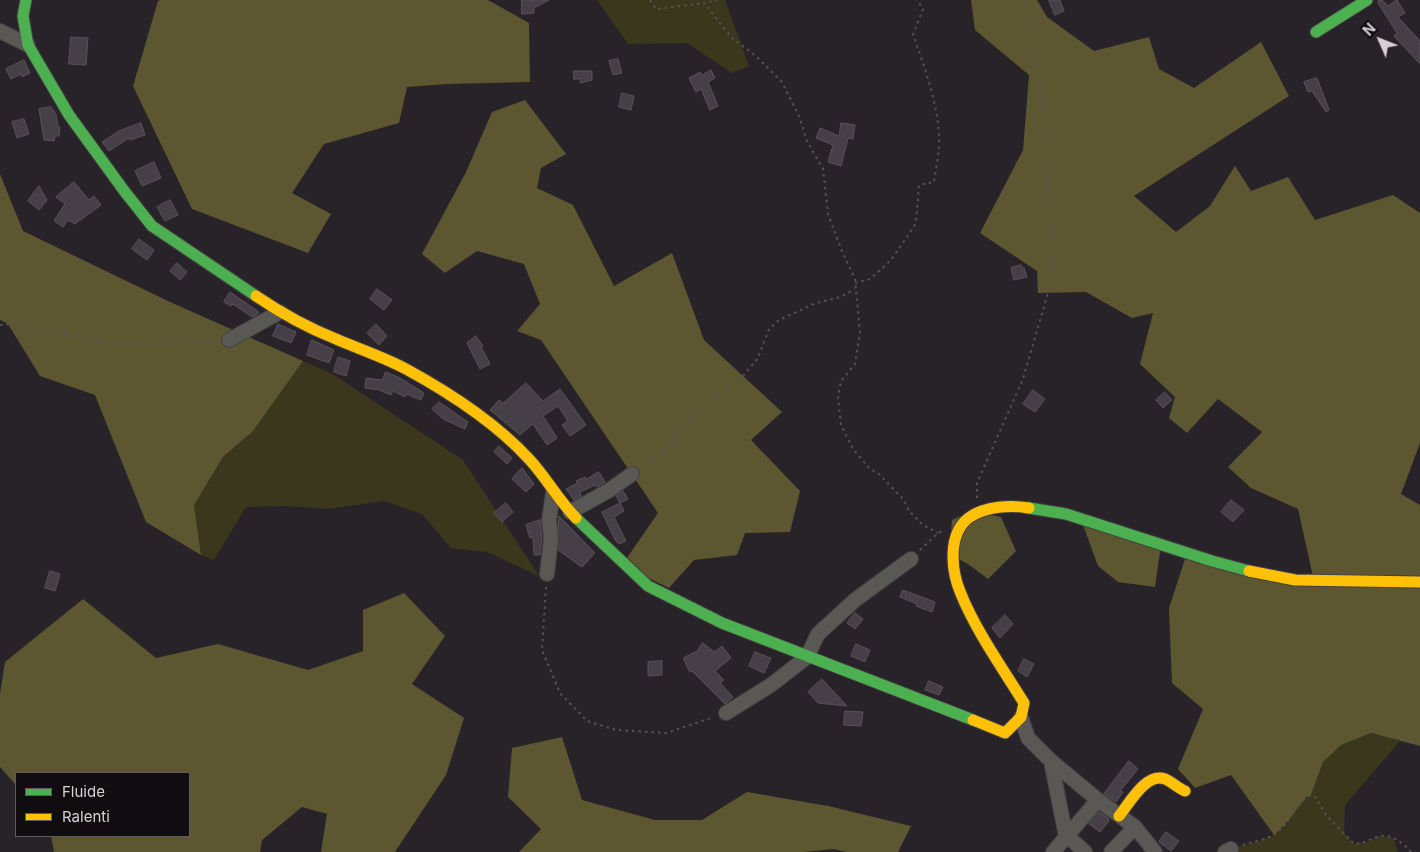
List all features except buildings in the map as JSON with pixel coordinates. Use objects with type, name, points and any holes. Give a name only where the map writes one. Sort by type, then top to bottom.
[{"type":"street","points":[[26,0],[23,16],[28,45],[69,115],[152,226],[280,312],[333,338],[405,368],[458,400],[493,426],[520,450],[530,460],[553,493],[570,512],[648,586],[722,623],[1005,732],[1021,717]]},
{"type":"street","points":[[1316,32],[1345,16],[1367,0]]},
{"type":"street","points":[[0,31],[28,45]]},
{"type":"street","points":[[229,340],[280,312]]},
{"type":"street","points":[[570,512],[608,491],[632,474]]},
{"type":"street","points":[[547,574],[551,538],[549,520],[553,493]]},
{"type":"street","points":[[1155,852],[1135,827],[1098,800],[1028,738],[1021,717],[1024,703],[978,626],[961,594],[954,575],[953,548],[957,532],[964,522],[976,514],[995,508],[1023,507],[1066,514],[1241,570],[1295,580],[1420,582]]},
{"type":"street","points":[[726,713],[772,685],[807,657],[818,634],[855,600],[911,559]]},
{"type":"street","points":[[1052,761],[1066,837],[1085,852]]},
{"type":"street","points":[[1119,816],[1143,785],[1152,779],[1160,777],[1185,791]]},
{"type":"street","points":[[1053,852],[1098,800]]},
{"type":"street","points":[[1111,852],[1135,827]]},
{"type":"path","points":[[650,0],[656,9],[718,0]]},
{"type":"path","points":[[855,283],[870,279],[890,261],[916,223],[919,185],[934,182],[939,136],[933,102],[913,35],[923,9],[917,0]]},
{"type":"path","points":[[976,514],[977,483],[1023,378],[1052,279],[1055,244],[1048,189],[1051,139],[1024,0]]},
{"type":"path","points":[[704,3],[732,38],[756,56],[782,82],[800,116],[807,140],[823,169],[828,214],[855,279],[860,333],[855,364],[841,382],[838,397],[841,425],[853,449],[870,469],[878,472],[904,500],[910,511],[923,525],[938,532]]},
{"type":"path","points":[[632,474],[660,457],[699,409],[743,376],[758,358],[769,329],[779,320],[816,303],[840,297],[855,289]]},
{"type":"path","points":[[0,325],[8,324],[42,332],[62,333],[115,344],[229,340]]},
{"type":"path","points":[[911,559],[938,532],[964,522]]},
{"type":"path","points":[[547,574],[542,650],[560,693],[587,721],[616,730],[666,733],[726,713]]},
{"type":"path","points":[[1228,851],[1274,835],[1288,821],[1306,797],[1312,795],[1316,798],[1326,815],[1354,844],[1365,843],[1379,836],[1393,838],[1406,846],[1411,852]]},
{"type":"shaded area","points":[[488,0],[529,23],[530,82],[407,87],[399,123],[324,144],[292,193],[331,214],[308,253],[192,209],[133,86],[158,1]]},
{"type":"shaded area","points":[[597,0],[725,0],[749,66],[732,73],[687,43],[628,44]]},
{"type":"shaded area","points":[[971,0],[1037,0],[1047,17],[1094,51],[1149,37],[1159,69],[1194,88],[1261,42],[1289,96],[1134,196],[1176,232],[1210,206],[1235,166],[1251,191],[1288,177],[1315,220],[1393,195],[1420,213],[1420,443],[1401,494],[1420,505],[1420,746],[1371,733],[1341,745],[1323,762],[1311,795],[1306,797],[1288,821],[1274,835],[1231,775],[1195,788],[1178,769],[1203,709],[1172,683],[1169,608],[1187,553],[1314,581],[1298,509],[1251,488],[1228,467],[1262,432],[1218,399],[1187,433],[1169,418],[1175,397],[1140,364],[1153,313],[1132,318],[1086,292],[1038,293],[1037,271],[980,233],[1023,150],[1029,75],[975,30]]},
{"type":"shaded area","points":[[525,100],[566,154],[541,168],[537,188],[573,205],[614,286],[672,253],[704,340],[782,412],[751,440],[800,491],[790,532],[745,533],[737,555],[694,560],[669,588],[622,565],[658,513],[541,340],[517,331],[540,304],[524,264],[477,251],[445,273],[422,254],[466,172],[492,112]]},
{"type":"shaded area","points":[[0,174],[23,231],[170,302],[303,361],[253,431],[223,457],[194,505],[201,555],[146,522],[95,395],[40,376],[8,324],[0,320]]},
{"type":"shaded area","points":[[303,361],[331,373],[463,460],[539,576],[487,552],[451,548],[422,514],[384,501],[328,509],[287,506],[246,507],[214,560],[201,555],[194,505],[223,457],[253,431]]},
{"type":"shaded area","points":[[972,511],[1001,517],[1016,551],[988,579],[968,564],[949,554],[952,520]]},
{"type":"shaded area","points":[[1079,514],[1161,545],[1155,587],[1118,582],[1098,566]]},
{"type":"shaded area","points":[[404,593],[445,636],[412,684],[464,718],[446,775],[395,852],[321,852],[327,814],[302,807],[262,840],[260,852],[54,852],[51,837],[190,837],[190,772],[15,772],[15,784],[0,767],[0,694],[5,662],[83,599],[156,658],[218,644],[308,670],[363,651],[363,610]]},
{"type":"shaded area","points":[[1371,733],[1400,741],[1345,805],[1344,833],[1354,844],[1365,843],[1379,836],[1393,838],[1398,852],[1231,852],[1231,849],[1264,840],[1279,831],[1300,803],[1311,795],[1323,762],[1341,745]]},
{"type":"shaded area","points":[[562,737],[582,800],[655,820],[702,820],[747,792],[828,806],[911,826],[898,852],[847,852],[833,849],[804,852],[519,852],[541,829],[508,797],[512,748]]},
{"type":"traffic: fast","points":[[26,0],[23,16],[28,45],[69,115],[125,192],[152,226],[256,296]]},
{"type":"traffic: fast","points":[[1316,32],[1367,0]]},
{"type":"traffic: fast","points":[[1029,508],[1066,514],[1249,571]]},
{"type":"traffic: fast","points":[[576,518],[648,586],[722,623],[973,720]]},
{"type":"traffic: slow","points":[[256,296],[315,330],[406,369],[471,409],[516,445],[541,473],[563,504],[576,518]]},
{"type":"traffic: slow","points":[[973,720],[1005,733],[1021,717],[1024,703],[982,636],[967,608],[955,575],[953,564],[954,542],[963,524],[976,513],[999,507],[1029,508]]},
{"type":"traffic: slow","points":[[1249,571],[1295,580],[1420,582]]},
{"type":"traffic: slow","points":[[1119,816],[1139,790],[1151,780],[1165,779],[1185,791]]}]
